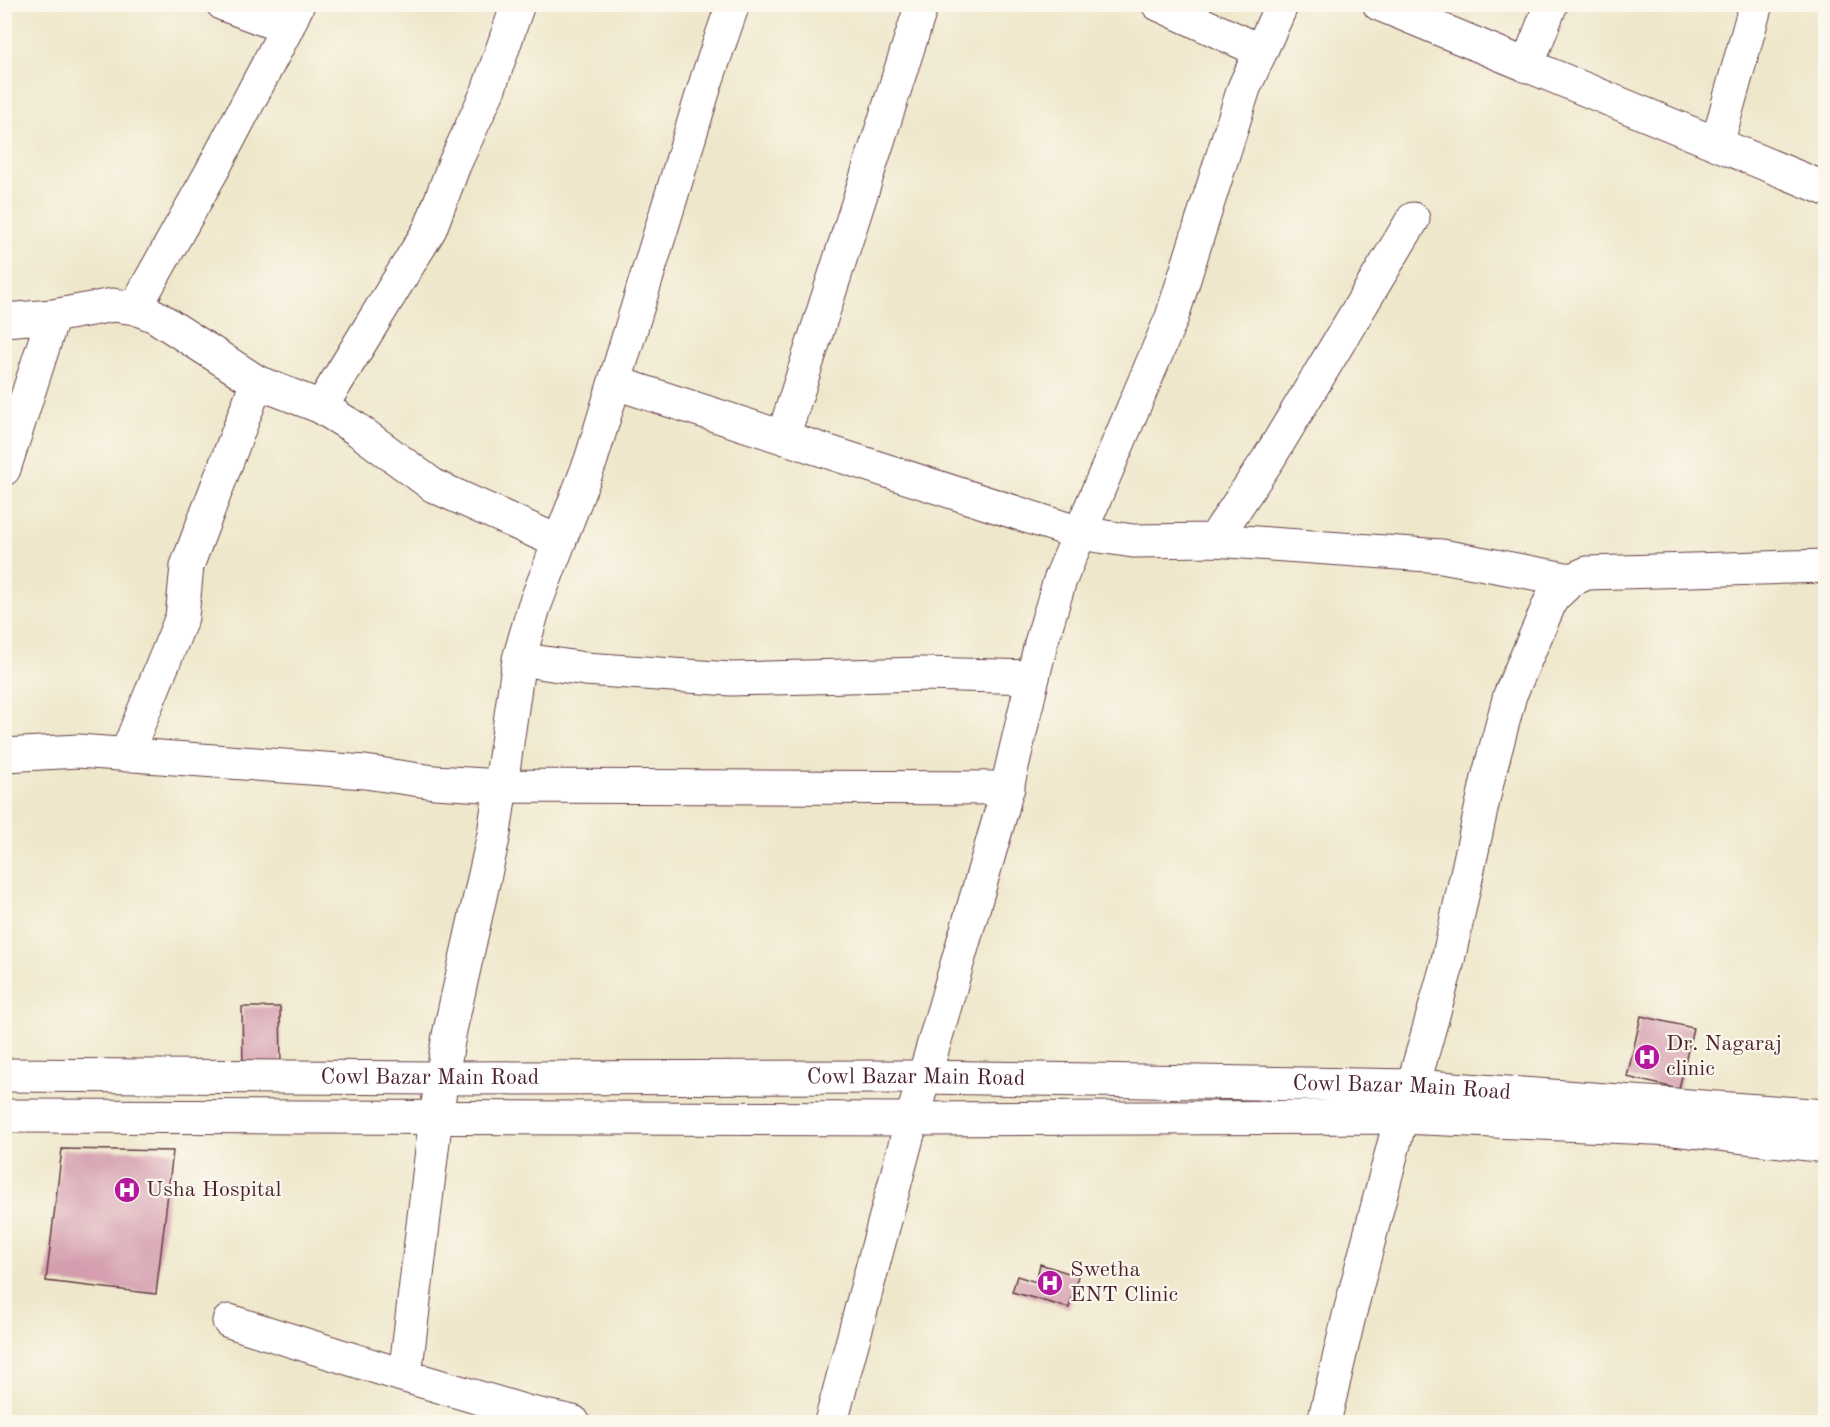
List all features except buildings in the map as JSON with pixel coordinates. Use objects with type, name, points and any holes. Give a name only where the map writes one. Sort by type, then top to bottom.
[{"type":"street","points":[[135,308],[212,171],[292,16],[224,4]]},
{"type":"street","points":[[321,408],[430,229],[454,165],[488,91],[518,4]]},
{"type":"street","points":[[405,1376],[442,1078],[449,1035],[494,834],[519,659],[534,607],[591,460],[707,79],[733,4]]},
{"type":"street","points":[[783,436],[922,4]]},
{"type":"street","points":[[1158,4],[1261,51]]},
{"type":"street","points":[[831,1422],[912,1119],[1008,788],[1041,643],[1060,580],[1172,317],[1244,88],[1282,4]]},
{"type":"street","points":[[1379,4],[1438,16],[1527,66],[1826,189]]},
{"type":"street","points":[[1527,66],[1551,4]]},
{"type":"street","points":[[1716,144],[1756,4]]},
{"type":"street","points":[[1214,540],[1269,458],[1413,219]]},
{"type":"street","points":[[4,320],[53,316],[112,305],[135,308],[155,316],[257,382],[321,408],[355,428],[434,486],[559,542]]},
{"type":"street","points":[[4,469],[53,316]]},
{"type":"street","points":[[126,755],[182,617],[187,566],[257,382]]},
{"type":"street","points":[[616,383],[1079,533],[1133,541],[1214,540],[1442,556],[1571,580]]},
{"type":"street","points":[[1324,1422],[1401,1117],[1413,1086],[1446,969],[1488,778],[1510,695],[1552,598],[1571,580],[1587,573],[1826,566]]},
{"type":"street","points":[[519,659],[585,669],[731,679],[924,674],[1033,677]]},
{"type":"street","points":[[4,754],[78,751],[365,772],[434,782],[502,786],[1008,788]]},
{"type":"street","name":"Cowl Bazar Main Road","points":[[4,1075],[442,1078],[924,1077],[1413,1086],[1826,1116]]},
{"type":"street","points":[[4,1116],[912,1119],[1401,1117],[1674,1129],[1826,1146]]},
{"type":"street","points":[[229,1321],[527,1412],[573,1422]]},
{"type":"place","name":"Dr. Nagaraj clinic","points":[[1647,1057]]},
{"type":"place","name":"Usha Hospital","points":[[127,1190]]},
{"type":"place","name":"Swetha ENT Clinic","points":[[1050,1283]]}]
